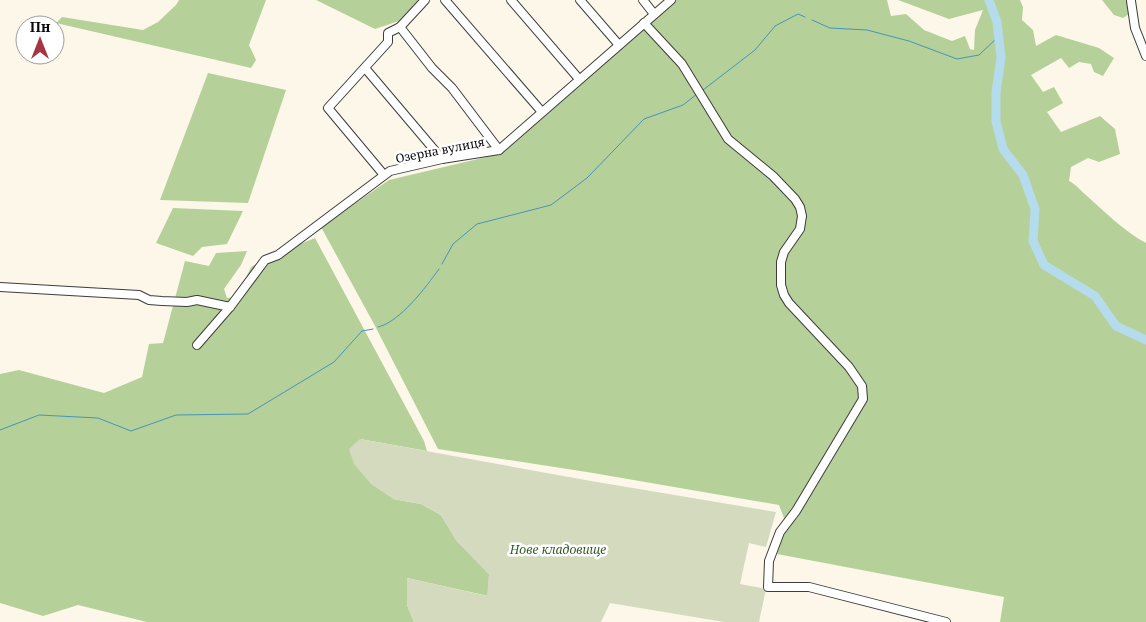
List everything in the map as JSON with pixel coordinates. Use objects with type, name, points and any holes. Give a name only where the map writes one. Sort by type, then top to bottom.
[{"type":"street","points":[[384,175],[328,108],[388,42],[388,33],[400,27],[425,0]]},
{"type":"street","points":[[445,0],[542,112]]},
{"type":"street","points":[[512,0],[579,79]]},
{"type":"street","points":[[580,0],[619,45]]},
{"type":"street","points":[[643,0],[654,14]]},
{"type":"street","name":"Озерна вулиця","points":[[197,345],[230,307],[265,260],[278,255],[390,171],[442,159],[499,150],[671,0]]},
{"type":"street","points":[[1131,1],[1134,28],[1146,56]]},
{"type":"street","points":[[644,23],[682,64],[728,139],[773,176],[800,207],[802,223],[800,229],[784,252],[781,262],[781,285],[784,295],[789,303],[849,368],[864,392],[863,399],[796,511],[780,532],[769,561],[768,587],[809,586],[946,622]]},
{"type":"street","points":[[400,27],[432,68],[452,88],[499,150]]},
{"type":"street","points":[[365,68],[442,159]]},
{"type":"street","points":[[0,287],[139,296],[149,300],[187,302],[197,300],[230,307]]},
{"type":"green space","points":[[179,0],[266,0],[249,45],[256,60],[251,68],[65,25],[65,17],[143,30],[158,22]]},
{"type":"green space","points":[[316,0],[421,0],[402,20],[375,29]]},
{"type":"green space","points":[[675,0],[887,0],[891,16],[906,14],[924,30],[952,41],[965,36],[970,49],[974,50],[975,30],[983,10],[949,19],[898,0],[1020,0],[1023,7],[1022,20],[1033,30],[1036,46],[1056,35],[1099,48],[1114,58],[1103,76],[1094,72],[1091,64],[1079,62],[1069,68],[1061,58],[1031,75],[1043,92],[1054,87],[1063,103],[1047,112],[1061,132],[1100,116],[1115,129],[1120,154],[1099,162],[1088,158],[1071,167],[1069,181],[1123,228],[1146,243],[1146,622],[1000,622],[1004,597],[777,554],[784,518],[779,505],[438,449],[374,324],[321,227],[389,180],[499,154]]},
{"type":"green space","points":[[1102,0],[1128,0],[1129,14],[1123,18],[1114,15]]},
{"type":"green space","points":[[208,73],[286,90],[248,203],[160,200]]},
{"type":"green space","points":[[173,208],[243,211],[227,244],[202,247],[193,256],[156,243]]},
{"type":"green space","points":[[315,238],[424,441],[427,451],[360,439],[393,499],[421,504],[441,515],[456,540],[489,574],[488,596],[407,578],[407,605],[414,622],[147,622],[78,605],[43,616],[0,603],[0,374],[19,370],[104,393],[142,377],[149,344],[163,343],[185,261],[209,266],[216,253],[247,251],[241,265],[224,289],[227,298],[237,297],[251,267],[263,259]]},
{"type":"green space","name":"Нове кладовище","points":[[360,439],[776,512],[766,547],[749,543],[740,584],[766,589],[759,622],[724,622],[610,603],[601,622],[414,622],[407,605],[407,578],[487,596],[489,574],[456,540],[441,515],[421,504],[393,499],[371,484],[354,464],[349,449]]},
{"type":"waterway","points":[[989,0],[997,22],[1001,58],[996,92],[996,121],[1003,149],[1023,175],[1035,209],[1033,241],[1044,265],[1095,296],[1116,326],[1146,340]]},
{"type":"waterway","points":[[703,90],[755,50],[775,26],[798,14],[805,17]]},
{"type":"waterway","points":[[812,20],[830,28],[867,30],[909,41],[957,59],[979,55],[998,37]]},
{"type":"waterway","points":[[442,264],[453,244],[477,224],[551,205],[587,178],[644,119],[683,105],[697,94]]},
{"type":"waterway","points":[[378,327],[386,324],[404,311],[439,269]]},
{"type":"waterway","points":[[0,430],[39,415],[98,418],[131,431],[176,415],[248,414],[334,362],[362,331],[373,329]]}]
